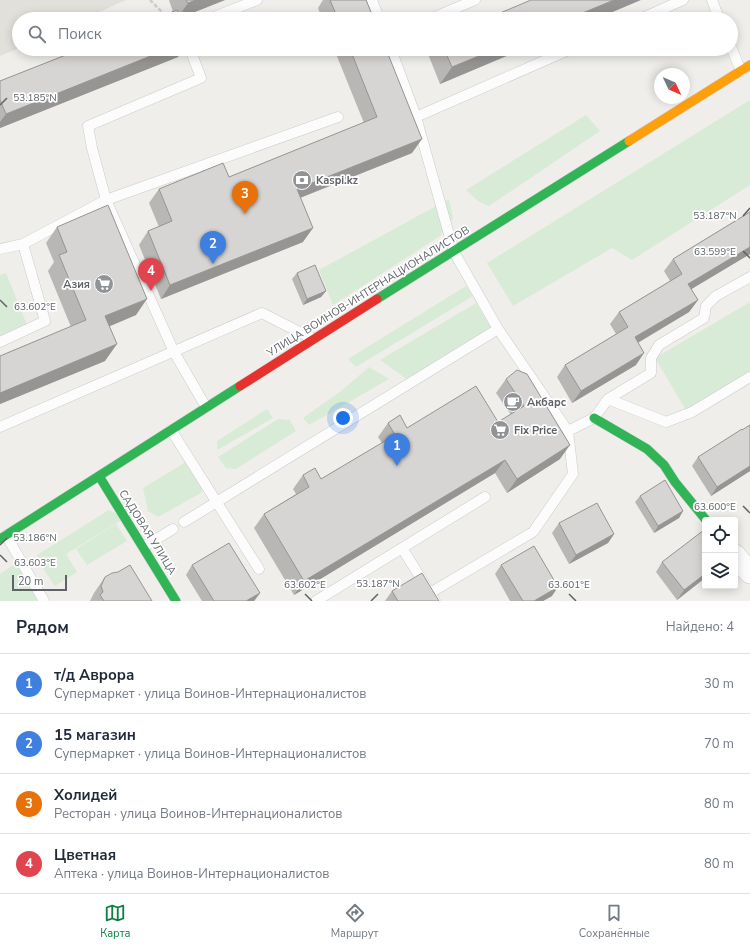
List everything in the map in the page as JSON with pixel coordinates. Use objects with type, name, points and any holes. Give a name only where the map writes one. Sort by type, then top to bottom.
[{"type":"street","name":"УЛИЦА ВОИНОВ-ИНТЕРНАЦИОНАЛИСТОВ","points":[[3,537],[313,339],[750,65]]},
{"type":"street","points":[[594,418],[647,449],[664,465],[675,482],[704,517]]},
{"type":"street","name":"САДОВАЯ УЛИЦА","points":[[99,476],[176,601]]},
{"type":"street","points":[[738,559],[750,573]]},
{"type":"lane","points":[[227,12],[257,0]]},
{"type":"lane","points":[[372,0],[376,12]]},
{"type":"lane","points":[[447,12],[475,0]]},
{"type":"lane","points":[[656,12],[683,0]]},
{"type":"lane","points":[[712,0],[716,12]]},
{"type":"lane","points":[[193,56],[201,78],[88,126],[92,148],[106,200],[174,352],[206,407]]},
{"type":"lane","points":[[394,56],[416,117],[454,252],[498,329],[568,431],[573,474],[533,532],[433,597],[402,548]]},
{"type":"lane","points":[[416,117],[555,56]]},
{"type":"lane","points":[[735,56],[741,71]]},
{"type":"lane","points":[[0,250],[24,244],[106,200],[338,117]]},
{"type":"lane","points":[[0,342],[45,321],[24,244]]},
{"type":"lane","points":[[568,431],[594,418],[608,399],[650,373],[651,358],[659,345],[704,318],[706,306],[716,296],[750,277]]},
{"type":"lane","points":[[0,427],[262,313],[313,339]]},
{"type":"lane","points":[[184,522],[498,329]]},
{"type":"lane","points":[[608,399],[666,422],[692,412],[750,377]]},
{"type":"lane","points":[[171,430],[259,569]]},
{"type":"lane","points":[[316,601],[485,497]]},
{"type":"lane","points":[[143,548],[174,529]]},
{"type":"lane","points":[[3,537],[44,601]]},
{"type":"path","points":[[150,0],[162,12]]},
{"type":"shaded area","points":[[0,0],[126,0],[99,12],[12,12],[12,51],[0,56]]},
{"type":"green space","points":[[750,100],[750,185],[632,260],[612,248],[513,306],[487,263]]},
{"type":"green space","points":[[586,115],[600,131],[489,206],[478,201],[466,190]]},
{"type":"green space","points":[[449,199],[453,218],[440,236],[333,305],[319,270]]},
{"type":"green space","points":[[6,273],[27,325],[0,337],[0,275]]},
{"type":"green space","points":[[466,286],[473,296],[356,367],[348,359]]},
{"type":"green space","points":[[750,302],[750,372],[686,410],[655,358]]},
{"type":"green space","points":[[476,303],[491,327],[408,380],[380,360]]},
{"type":"green space","points":[[369,367],[389,379],[309,425],[303,418],[341,391]]},
{"type":"green space","points":[[267,409],[273,418],[217,450],[217,441]]},
{"type":"green space","points":[[278,419],[290,420],[296,431],[236,469],[226,468],[218,457]]},
{"type":"green space","points":[[191,459],[205,482],[201,493],[158,517],[148,511],[143,488]]},
{"type":"green space","points":[[109,510],[125,518],[66,554],[77,572],[55,586],[43,568],[37,555]]},
{"type":"green space","points":[[116,524],[127,541],[87,565],[76,549]]},
{"type":"green space","points":[[20,560],[44,601],[0,601],[0,574]]},
{"type":"building","points":[[186,0],[196,0],[188,3]]},
{"type":"building","points":[[330,0],[366,0],[371,12],[335,12]]},
{"type":"building","points":[[531,0],[614,0],[585,12],[503,12]]},
{"type":"building","points":[[63,56],[151,56],[6,114],[0,100],[0,81]]},
{"type":"building","points":[[353,56],[389,56],[422,139],[297,189],[313,228],[170,285],[148,231],[172,221],[159,189],[223,163],[229,177],[377,117]]},
{"type":"building","points":[[447,56],[479,56],[452,67]]},
{"type":"building","points":[[108,205],[147,299],[105,316],[117,344],[0,393],[0,356],[86,320],[59,255],[67,252],[57,227]]},
{"type":"building","points":[[750,212],[750,247],[688,284],[698,300],[635,337],[644,353],[581,391],[565,365],[628,327],[619,312],[682,274],[673,259]]},
{"type":"building","points":[[315,265],[326,291],[307,299],[297,273]]},
{"type":"building","points":[[517,370],[527,374],[570,445],[517,479],[505,460],[304,581],[264,514],[309,487],[303,475],[315,468],[321,479],[395,435],[388,423],[400,415],[407,428],[476,386],[498,422],[524,406],[506,379]]},
{"type":"building","points":[[750,425],[750,466],[717,487],[698,457]]},
{"type":"building","points":[[665,480],[683,511],[658,526],[640,496]]},
{"type":"building","points":[[597,503],[614,534],[576,555],[559,523]]},
{"type":"building","points":[[702,532],[702,576],[684,590],[662,562]]},
{"type":"building","points":[[229,543],[260,593],[246,601],[214,601],[192,565]]},
{"type":"building","points":[[534,546],[558,587],[534,601],[523,601],[501,565]]},
{"type":"building","points":[[130,565],[152,601],[104,601],[100,595],[103,592],[101,586],[105,577]]},
{"type":"building","points":[[422,573],[439,601],[398,601],[392,591]]},
{"type":"traffic: fast","points":[[377,299],[629,141]]},
{"type":"traffic: fast","points":[[0,539],[240,386]]},
{"type":"traffic: fast","points":[[594,418],[647,449],[664,465],[675,482],[704,517]]},
{"type":"traffic: fast","points":[[99,476],[176,601]]},
{"type":"traffic: slow","points":[[629,141],[750,65]]},
{"type":"traffic: jam","points":[[240,386],[377,299]]},
{"type":"place","name":"Kaspi.kz","points":[[302,180]]},
{"type":"place","name":"Холидей","points":[[245,214]]},
{"type":"place","name":"15 магазин","points":[[213,264]]},
{"type":"place","name":"Азия","points":[[104,284]]},
{"type":"place","name":"Цветная","points":[[151,291]]},
{"type":"place","name":"Акбарс","points":[[513,402]]},
{"type":"place","name":"Fix Price","points":[[500,430]]},
{"type":"place","name":"т/д Аврора","points":[[397,466]]}]
